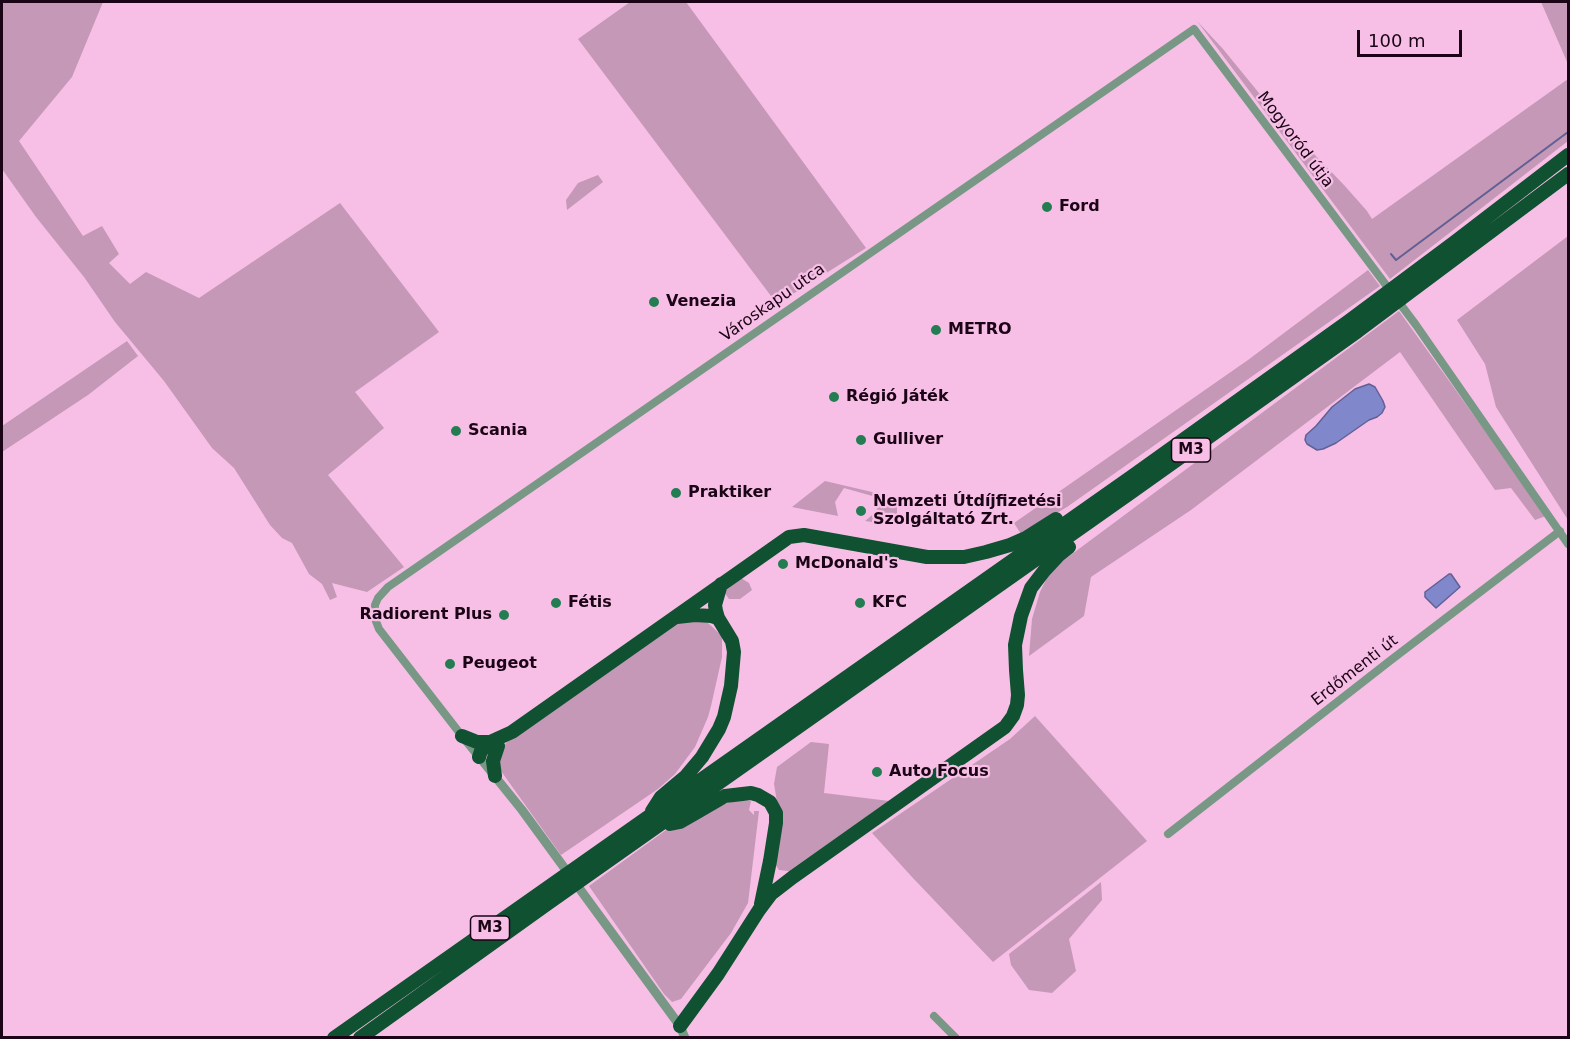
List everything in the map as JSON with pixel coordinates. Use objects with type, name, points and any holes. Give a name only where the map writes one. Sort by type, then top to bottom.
[{"type":"highway","name":"M3","points":[[360,1038],[652,823],[1349,321],[1569,155]]},
{"type":"highway","name":"M3","points":[[334,1038],[652,823],[1133,491],[1358,331],[1569,174]]},
{"type":"highway","points":[[479,757],[486,755],[494,744],[785,539],[804,535],[935,557],[980,554],[1026,538],[1106,489],[1134,476]]},
{"type":"highway","points":[[764,888],[788,877],[1005,727],[1017,705],[1016,645],[1021,616],[1031,588],[1059,555],[1116,512],[1133,491]]},
{"type":"highway","points":[[715,615],[715,605],[722,584]]},
{"type":"highway","points":[[701,599],[702,605],[715,615],[732,641],[734,652],[729,696],[719,729],[702,757],[686,776],[661,797],[652,823],[680,822],[725,796],[751,793],[765,798],[776,813],[770,861],[759,910]]},
{"type":"highway","points":[[675,617],[715,615]]},
{"type":"highway","points":[[462,736],[477,742],[494,744]]},
{"type":"highway","points":[[494,744],[495,776]]},
{"type":"highway","points":[[770,861],[775,871],[788,877]]},
{"type":"highway","points":[[683,1032],[759,910],[788,877]]},
{"type":"street","name":"Mogyoród útja","points":[[1194,29],[1374,267],[1560,531]]},
{"type":"street","name":"Városkapu utca","points":[[462,736],[379,629],[374,616],[375,606],[378,598],[393,582],[1194,29]]},
{"type":"street","points":[[1560,531],[1569,544]]},
{"type":"street","name":"Erdőmenti út","points":[[1168,834],[1560,531]]},
{"type":"street","points":[[462,736],[547,845],[683,1032]]},
{"type":"street","points":[[934,1016],[956,1038]]},
{"type":"shaded area","points":[[2,2],[103,2],[72,77],[19,141],[83,236],[102,226],[119,254],[109,263],[130,284],[146,272],[199,298],[340,203],[439,332],[355,392],[384,428],[328,475],[404,567],[367,592],[332,583],[337,597],[330,600],[322,584],[309,574],[292,543],[282,538],[270,525],[234,468],[212,448],[164,381],[115,322],[2,169]]},
{"type":"shaded area","points":[[630,2],[686,2],[866,248],[777,304],[578,39]]},
{"type":"shaded area","points":[[1541,2],[1568,2],[1568,64]]},
{"type":"shaded area","points":[[1197,21],[1281,120],[1344,185],[1372,219],[1568,79],[1568,141],[1390,279]]},
{"type":"shaded area","points":[[598,175],[603,182],[567,210],[566,200],[578,183]]},
{"type":"shaded area","points":[[1568,236],[1568,520],[1496,407],[1485,364],[1457,320]]},
{"type":"shaded area","points":[[1368,270],[1380,286],[1067,507],[1021,534],[1014,523],[1248,360]]},
{"type":"shaded area","points":[[1399,311],[1546,516],[1535,520],[1511,488],[1495,490],[1400,352],[1191,510],[1091,577],[1084,616],[1029,656],[1032,619],[1040,592],[1049,574],[1064,560]]},
{"type":"shaded area","points":[[127,341],[138,356],[88,395],[2,452],[2,426]]},
{"type":"shaded area","points":[[825,481],[889,496],[897,507],[897,521],[893,525],[865,521],[877,511],[876,497],[844,488],[835,502],[838,516],[792,507]]},
{"type":"shaded area","points":[[741,578],[749,583],[752,590],[740,599],[729,599],[724,592]]},
{"type":"shaded area","points":[[689,618],[708,623],[722,636],[722,657],[711,706],[695,747],[675,774],[658,789],[561,855],[501,771],[497,764],[499,752],[507,742],[536,720],[674,622]]},
{"type":"shaded area","points":[[1035,716],[1147,841],[993,962],[872,833],[1010,739]]},
{"type":"shaded area","points":[[811,742],[829,744],[824,793],[889,801],[789,871],[779,870],[773,861],[777,802],[774,784],[777,767]]},
{"type":"shaded area","points":[[738,800],[751,801],[749,810],[754,815],[754,811],[759,811],[748,903],[731,933],[681,999],[672,1002],[664,994],[589,886],[666,830],[677,827],[718,806]]},
{"type":"shaded area","points":[[1101,882],[1102,900],[1069,939],[1076,971],[1052,993],[1029,990],[1011,965],[1009,954]]},
{"type":"water","points":[[1369,384],[1375,387],[1383,401],[1385,407],[1382,413],[1323,449],[1317,450],[1307,444],[1306,435],[1332,407],[1355,389]]},
{"type":"water","points":[[1449,574],[1460,587],[1436,608],[1425,597],[1425,592]]},
{"type":"waterway","points":[[1391,254],[1396,260],[1568,132]]},
{"type":"place","name":"Ford","points":[[1047,207]]},
{"type":"place","name":"Venezia","points":[[654,302]]},
{"type":"place","name":"METRO","points":[[936,330]]},
{"type":"place","name":"Régió Játék","points":[[834,397]]},
{"type":"place","name":"Scania","points":[[456,431]]},
{"type":"place","name":"Gulliver","points":[[861,440]]},
{"type":"place","name":"Praktiker","points":[[676,493]]},
{"type":"place","name":"Nemzeti Útdíjfizetési Szolgáltató Zrt.","points":[[861,511]]},
{"type":"place","name":"McDonald's","points":[[783,564]]},
{"type":"place","name":"Fétis","points":[[556,603]]},
{"type":"place","name":"KFC","points":[[860,603]]},
{"type":"place","name":"Radiorent Plus","points":[[504,615]]},
{"type":"place","name":"Peugeot","points":[[450,664]]},
{"type":"place","name":"Auto Focus","points":[[877,772]]}]
